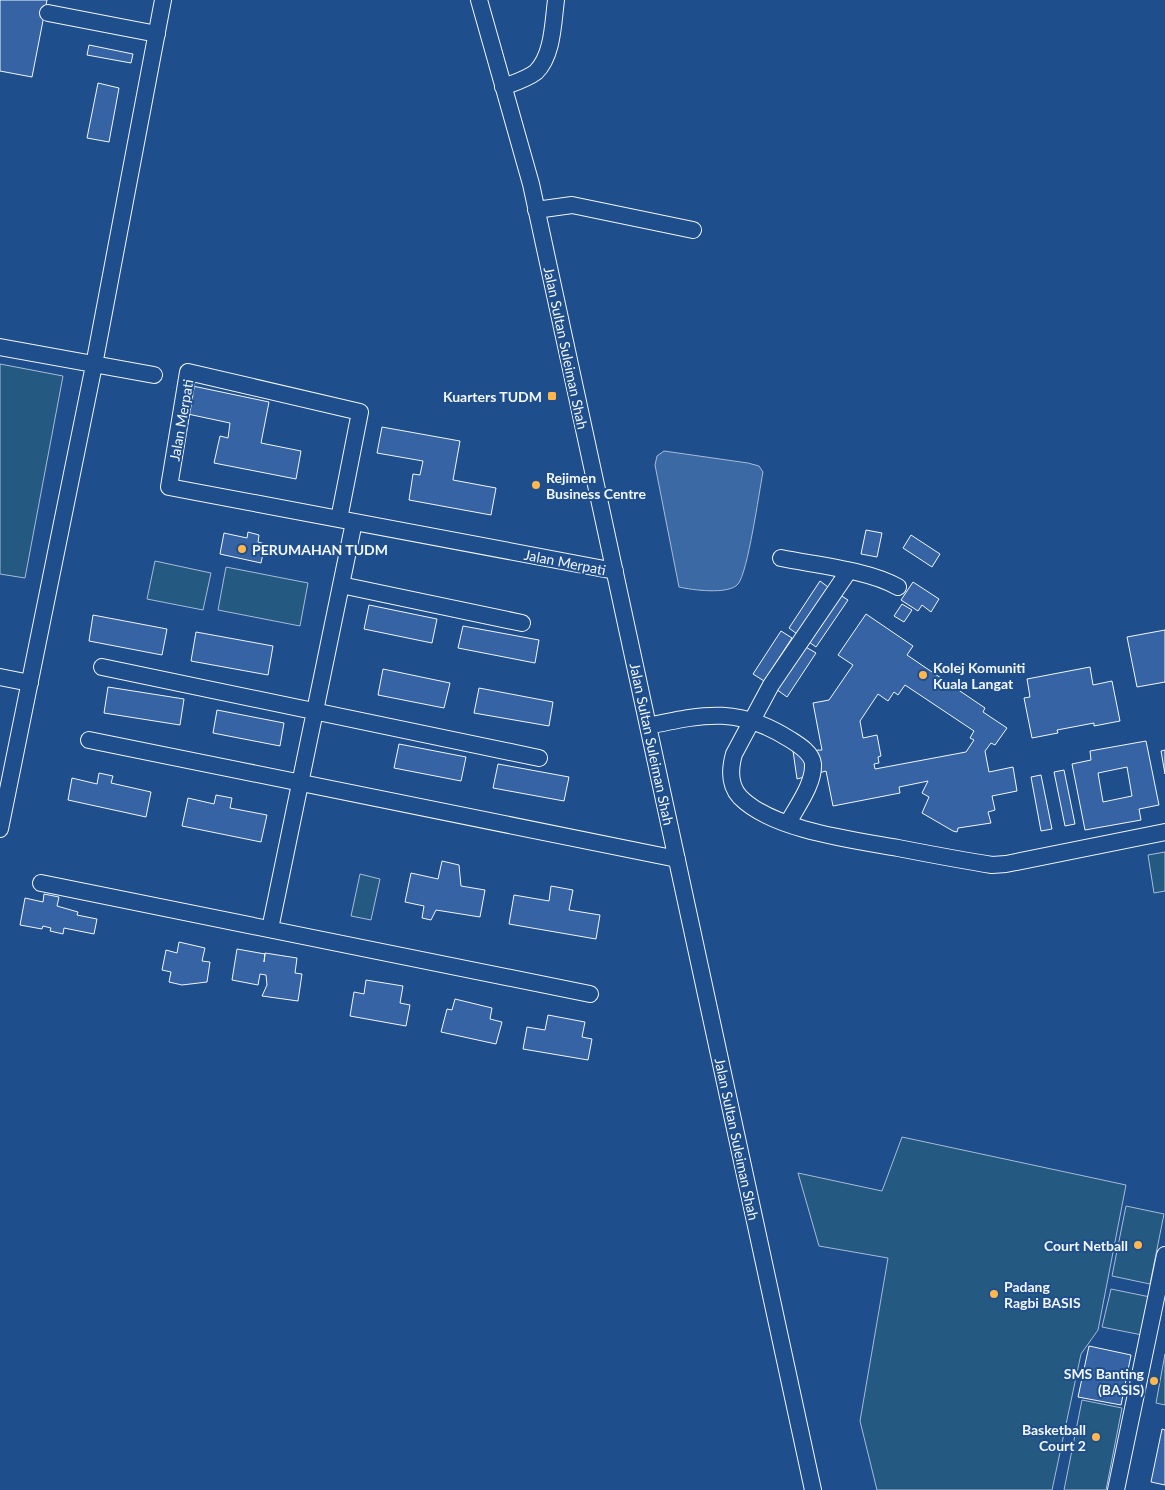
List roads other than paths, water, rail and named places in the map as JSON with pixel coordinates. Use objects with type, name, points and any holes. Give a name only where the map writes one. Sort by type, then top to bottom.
[{"type":"street","points":[[0,829],[94,365],[163,0]]},
{"type":"street","name":"Jalan Sultan Suleiman Shah","points":[[479,0],[536,210],[813,1490]]},
{"type":"street","points":[[503,87],[526,78],[541,66],[549,48],[556,0]]},
{"type":"street","points":[[48,13],[157,34]]},
{"type":"street","points":[[536,210],[572,205],[693,230]]},
{"type":"street","points":[[0,347],[154,375]]},
{"type":"street","name":"Jalan Merpati","points":[[347,521],[360,412],[188,372],[169,487],[347,521],[614,572]]},
{"type":"street","points":[[270,929],[341,585],[347,521]]},
{"type":"street","points":[[781,558],[887,581],[898,587]]},
{"type":"street","points":[[848,572],[771,685],[734,754],[731,764],[732,780],[739,796],[747,803],[788,823],[823,834],[999,865],[1165,832]]},
{"type":"street","points":[[341,585],[522,623]]},
{"type":"street","points":[[102,667],[539,758]]},
{"type":"street","points":[[0,677],[30,683]]},
{"type":"street","points":[[648,726],[713,714],[728,714],[769,728],[800,746],[813,761],[811,777],[788,823]]},
{"type":"street","points":[[89,740],[676,859]]},
{"type":"street","points":[[41,883],[590,994]]},
{"type":"street","points":[[1116,1490],[1165,1255]]},
{"type":"place","name":"Kuarters TUDM","points":[[552,396]]},
{"type":"place","name":"Rejimen Business Centre","points":[[536,485]]},
{"type":"place","name":"PERUMAHAN TUDM","points":[[242,549]]},
{"type":"place","name":"Kolej Komuniti Kuala Langat","points":[[923,675]]},
{"type":"place","name":"Court Netball","points":[[1138,1245]]},
{"type":"place","name":"Padang Ragbi BASIS","points":[[994,1294]]},
{"type":"place","name":"SMS Banting (BASIS)","points":[[1154,1381]]},
{"type":"place","name":"Basketball Court 2","points":[[1096,1437]]}]
